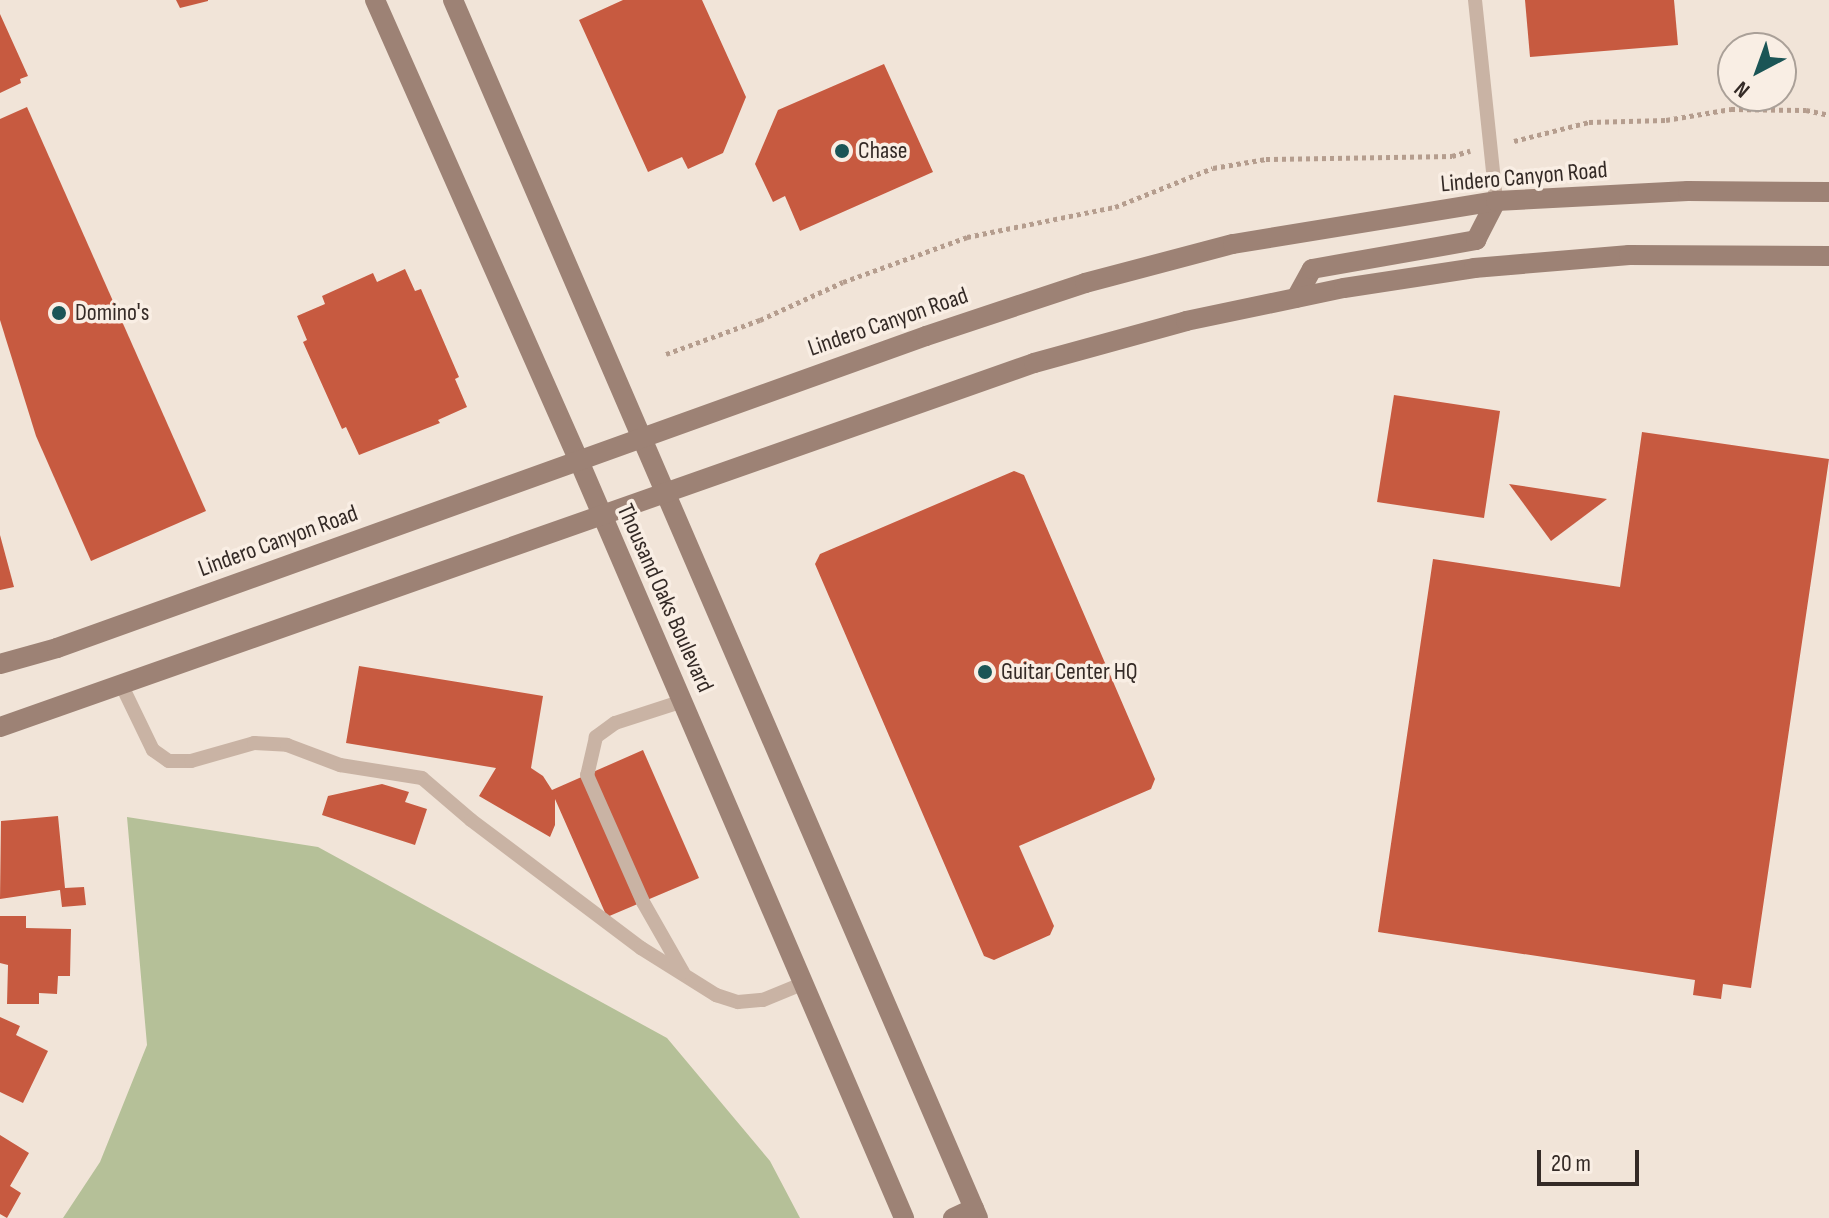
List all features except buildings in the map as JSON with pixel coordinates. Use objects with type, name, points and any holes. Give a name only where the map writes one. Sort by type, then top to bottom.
[{"type":"main road","name":"Thousand Oaks Boulevard","points":[[375,0],[579,461],[904,1218]]},
{"type":"main road","name":"Thousand Oaks Boulevard","points":[[453,0],[976,1213]]},
{"type":"main road","name":"Lindero Canyon Road","points":[[0,664],[57,648],[926,336],[1085,283],[1233,244],[1496,201],[1688,191],[1829,192]]},
{"type":"main road","points":[[1296,298],[1312,269],[1476,240],[1496,201]]},
{"type":"main road","points":[[0,727],[1034,363],[1183,321],[1474,268],[1629,255],[1829,256]]},
{"type":"main road","points":[[953,1218],[976,1213]]},
{"type":"lane","points":[[1475,0],[1496,201]]},
{"type":"lane","points":[[122,686],[153,750],[169,761],[191,761],[254,743],[287,745],[340,765],[422,778],[471,820],[641,948],[716,995],[738,1002],[763,1000],[802,984]]},
{"type":"lane","points":[[683,701],[615,723],[596,737],[587,775],[643,902],[685,975]]},
{"type":"path","points":[[1534,137],[1553,128],[1589,122],[1666,120],[1731,109],[1806,110],[1829,115]]},
{"type":"path","points":[[666,354],[760,320],[843,282],[954,242],[1115,207],[1213,168],[1266,159],[1452,156]]},
{"type":"green space","points":[[127,817],[318,847],[667,1038],[770,1161],[800,1218],[63,1218],[100,1162],[147,1045]]},
{"type":"place","name":"Chase","points":[[842,151]]},
{"type":"place","name":"Domino's","points":[[59,313]]},
{"type":"place","name":"Guitar Center HQ","points":[[985,672]]}]
